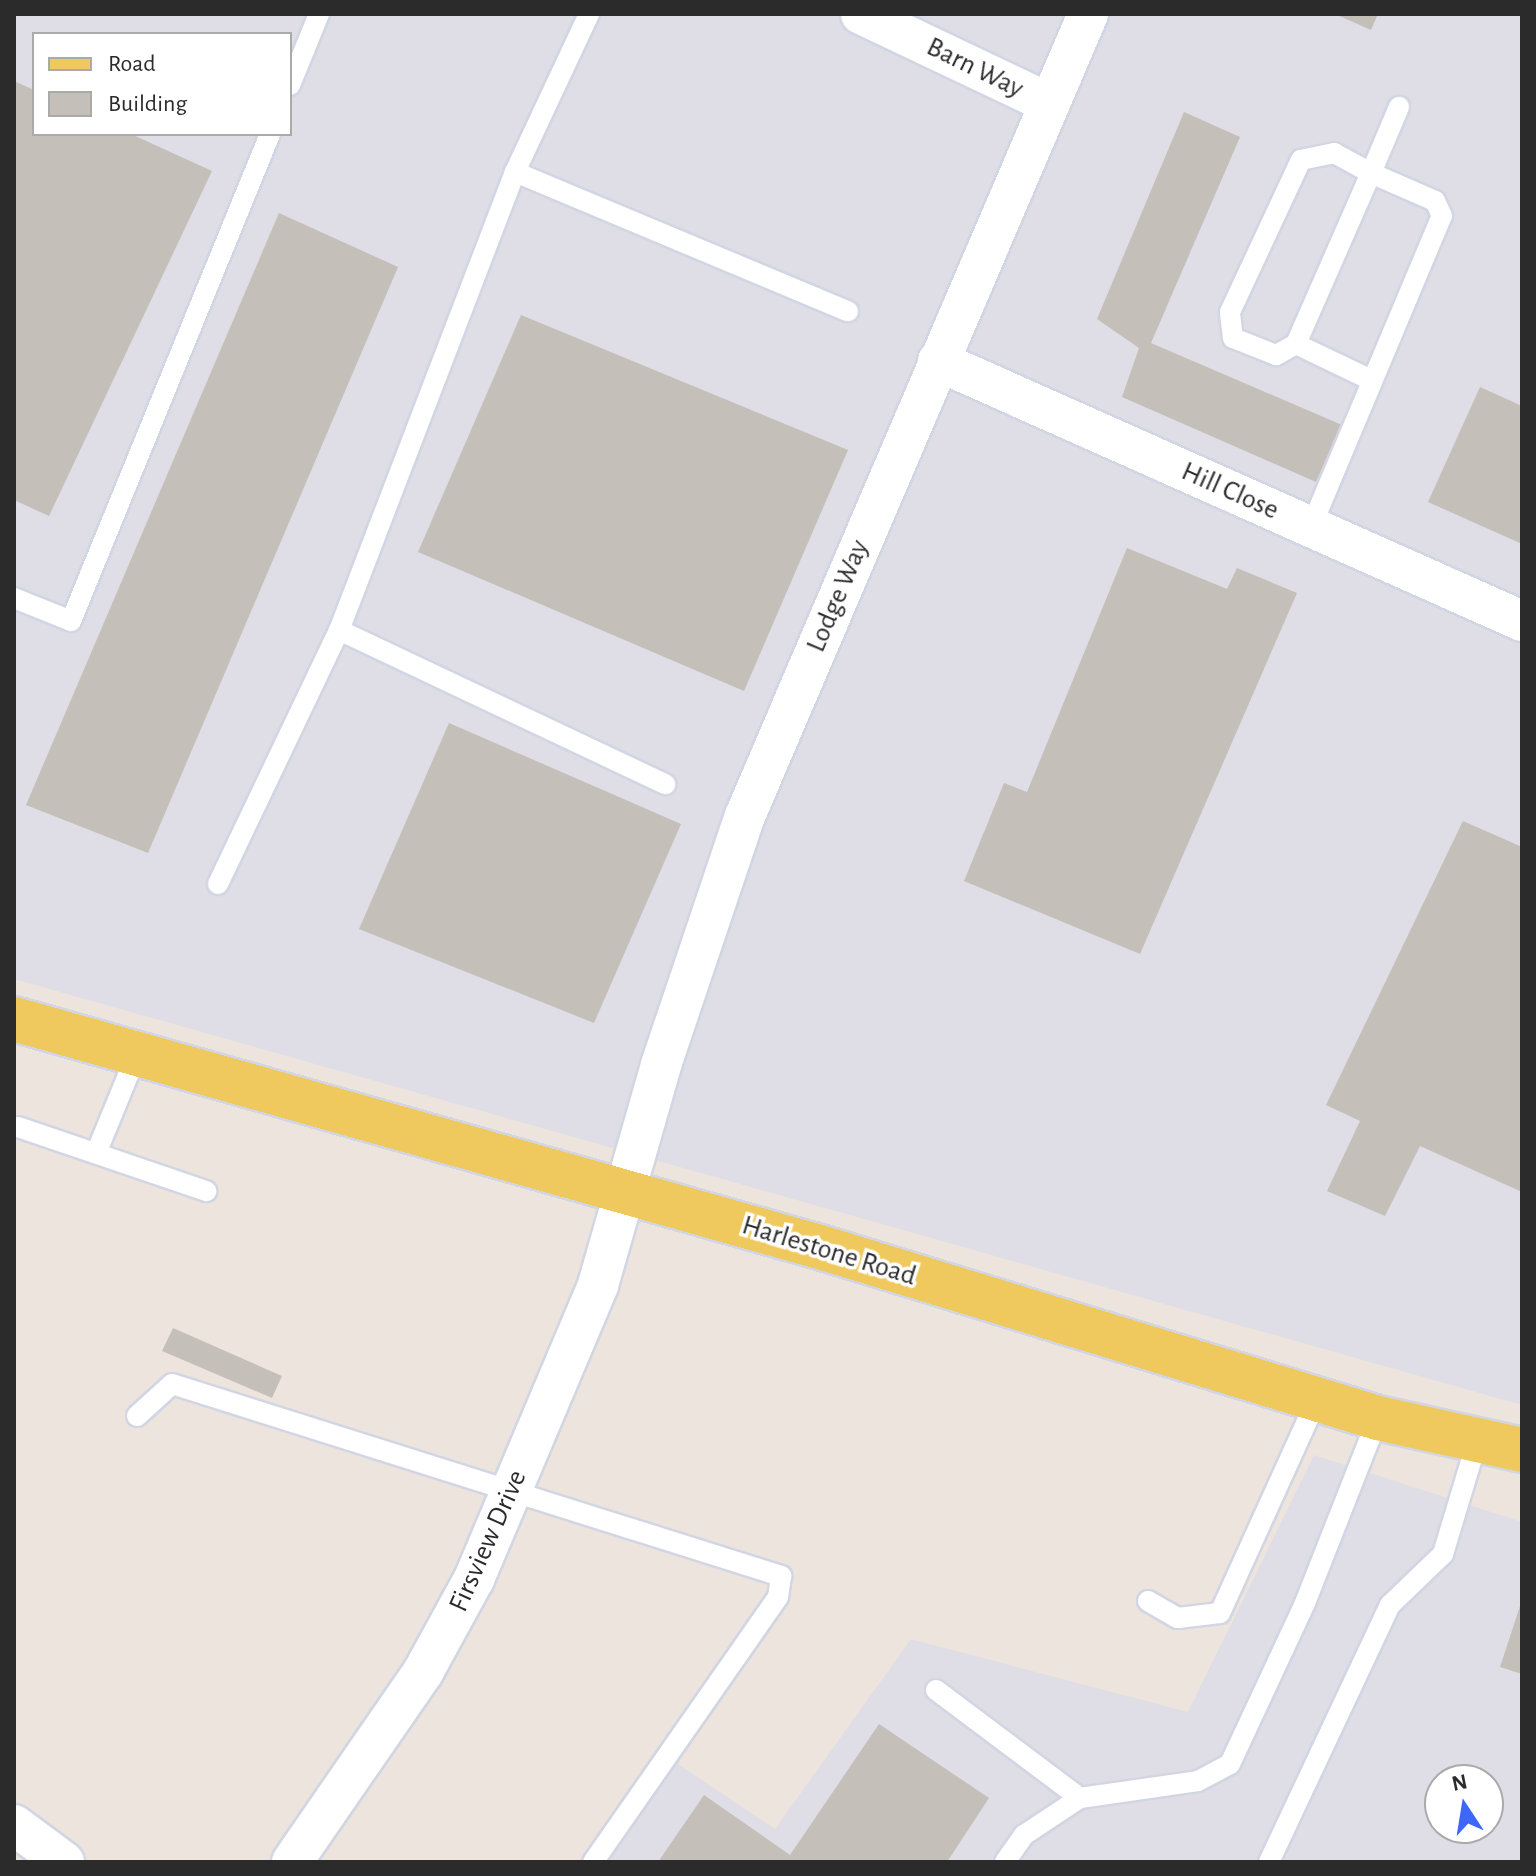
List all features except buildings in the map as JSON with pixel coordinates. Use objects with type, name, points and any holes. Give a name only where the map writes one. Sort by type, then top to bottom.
[{"type":"main road","name":"Harlestone Road","points":[[14,1019],[136,1056],[628,1192],[1378,1418],[1522,1450]]},
{"type":"street","name":"Barn Way","points":[[861,14],[1046,102]]},
{"type":"street","name":"Lodge Way","points":[[628,1192],[661,1065],[745,816],[1046,102],[1088,14]]},
{"type":"street","name":"Hill Close","points":[[938,361],[1522,621]]},
{"type":"street","name":"Firsview Drive","points":[[292,1862],[423,1672],[510,1494],[598,1285],[628,1192]]},
{"type":"street","points":[[14,1825],[64,1862]]},
{"type":"lane","points":[[292,80],[319,14]]},
{"type":"lane","points":[[218,884],[339,630],[515,172],[589,14]]},
{"type":"lane","points":[[1311,527],[1442,216],[1435,201],[1371,173],[1334,153],[1301,160],[1230,312],[1233,338],[1276,355],[1296,344],[1371,173],[1399,107]]},
{"type":"lane","points":[[14,598],[71,621],[269,136]]},
{"type":"lane","points":[[515,172],[848,311]]},
{"type":"lane","points":[[1296,344],[1371,380]]},
{"type":"lane","points":[[339,630],[665,784]]},
{"type":"lane","points":[[97,1151],[136,1056]]},
{"type":"lane","points":[[18,1127],[97,1151],[206,1191]]},
{"type":"lane","points":[[137,1416],[172,1384],[510,1494],[781,1576],[784,1586],[593,1862]]},
{"type":"lane","points":[[1148,1601],[1178,1618],[1220,1613],[1317,1399]]},
{"type":"lane","points":[[1005,1862],[1024,1835],[1080,1798],[1198,1781],[1230,1764],[1305,1603],[1378,1418]]},
{"type":"lane","points":[[1269,1862],[1390,1605],[1443,1554],[1478,1438]]},
{"type":"lane","points":[[936,1690],[1080,1798]]},
{"type":"shaded area","points":[[14,14],[1522,14],[1522,1405],[14,979]]},
{"type":"shaded area","points":[[1314,1455],[1522,1522],[1522,1862],[608,1862],[675,1762],[775,1829],[911,1639],[1188,1712]]}]
